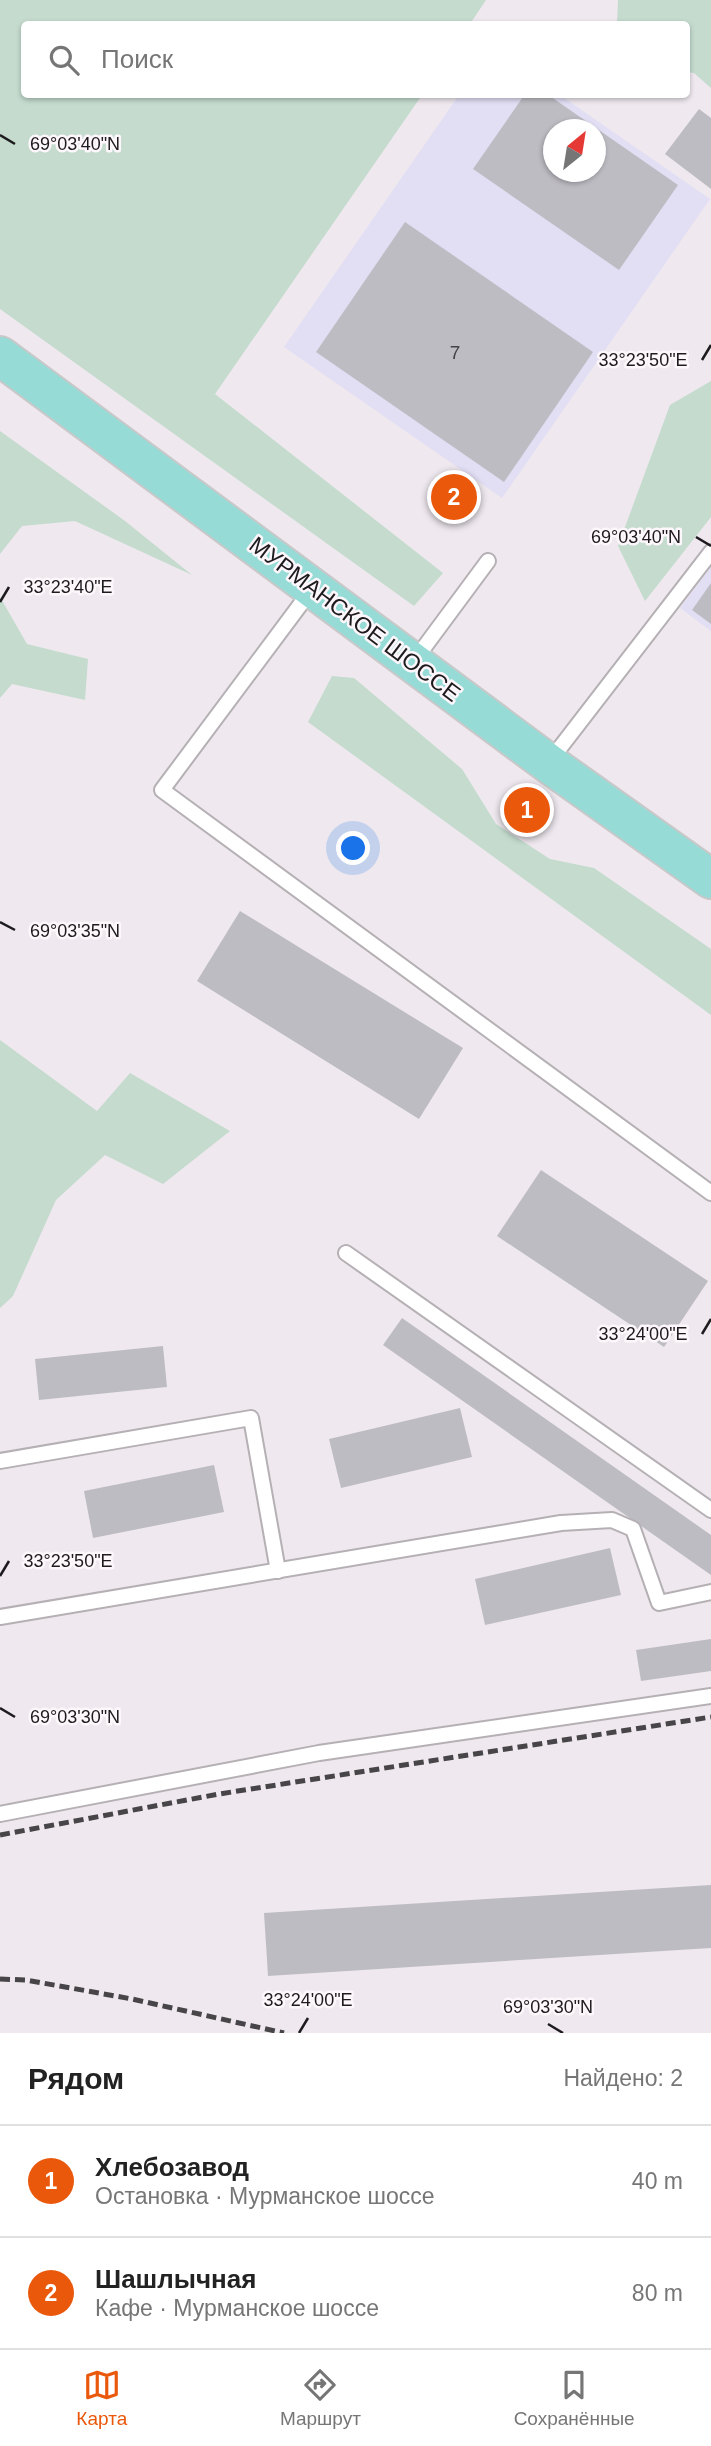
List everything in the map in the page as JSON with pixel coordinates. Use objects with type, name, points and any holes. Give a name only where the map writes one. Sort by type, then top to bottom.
[{"type":"main road","name":"МУРМАНСКОЕ ШОССЕ","points":[[0,356],[548,763],[711,879]]},
{"type":"lane","points":[[548,763],[711,552]]},
{"type":"lane","points":[[414,662],[488,561]]},
{"type":"lane","points":[[313,588],[162,790],[711,1192]]},
{"type":"lane","points":[[346,1253],[711,1510]]},
{"type":"lane","points":[[0,1461],[251,1418],[278,1571]]},
{"type":"lane","points":[[0,1617],[561,1523],[612,1520],[633,1529],[659,1603],[711,1592]]},
{"type":"lane","points":[[0,1814],[319,1753],[711,1696]]},
{"type":"shaded area","points":[[457,98],[564,98],[595,119],[543,119],[543,182],[606,182],[606,127],[710,199],[502,498],[284,347]]},
{"type":"shaded area","points":[[711,567],[711,631],[680,608]]},
{"type":"green space","points":[[0,0],[486,0],[472,21],[21,21],[21,98],[420,98],[215,394],[443,573],[414,606],[0,309]]},
{"type":"green space","points":[[618,0],[711,0],[711,88],[690,72],[690,21],[617,21]]},
{"type":"green space","points":[[711,381],[711,517],[645,601],[618,546],[670,405]]},
{"type":"green space","points":[[0,431],[125,521],[192,575],[75,521],[22,526],[0,554]]},
{"type":"green space","points":[[0,597],[27,644],[88,659],[85,700],[12,684],[0,698]]},
{"type":"green space","points":[[332,676],[354,678],[462,769],[496,824],[550,859],[594,868],[711,949],[711,1015],[308,722]]},
{"type":"green space","points":[[0,1040],[97,1111],[130,1073],[230,1131],[163,1184],[105,1155],[56,1200],[13,1296],[0,1308]]},
{"type":"building","points":[[522,98],[553,98],[583,119],[543,119],[543,182],[606,182],[606,135],[678,185],[619,270],[473,169]]},
{"type":"building","points":[[699,109],[711,118],[711,189],[665,154]]},
{"type":"building","points":[[405,222],[593,352],[504,482],[316,352]]},
{"type":"building","points":[[711,583],[711,624],[692,610]]},
{"type":"building","points":[[240,911],[463,1048],[419,1119],[197,981]]},
{"type":"building","points":[[541,1170],[708,1281],[664,1347],[497,1236]]},
{"type":"building","points":[[402,1318],[711,1535],[711,1575],[383,1345]]},
{"type":"building","points":[[163,1346],[167,1387],[39,1400],[35,1359]]},
{"type":"building","points":[[460,1408],[472,1457],[341,1488],[329,1439]]},
{"type":"building","points":[[214,1465],[224,1512],[93,1538],[84,1491]]},
{"type":"building","points":[[610,1548],[621,1595],[485,1625],[475,1579]]},
{"type":"building","points":[[711,1639],[711,1671],[641,1681],[636,1650]]},
{"type":"building","points":[[711,1885],[711,1948],[268,1976],[264,1913]]},
{"type":"railway","points":[[0,1835],[219,1794],[711,1717]]},
{"type":"railway","points":[[0,1979],[26,1980],[132,1999],[284,2033]]},
{"type":"place","name":"Шашлычная","points":[[454,497]]},
{"type":"place","name":"Хлебозавод","points":[[527,810]]}]
